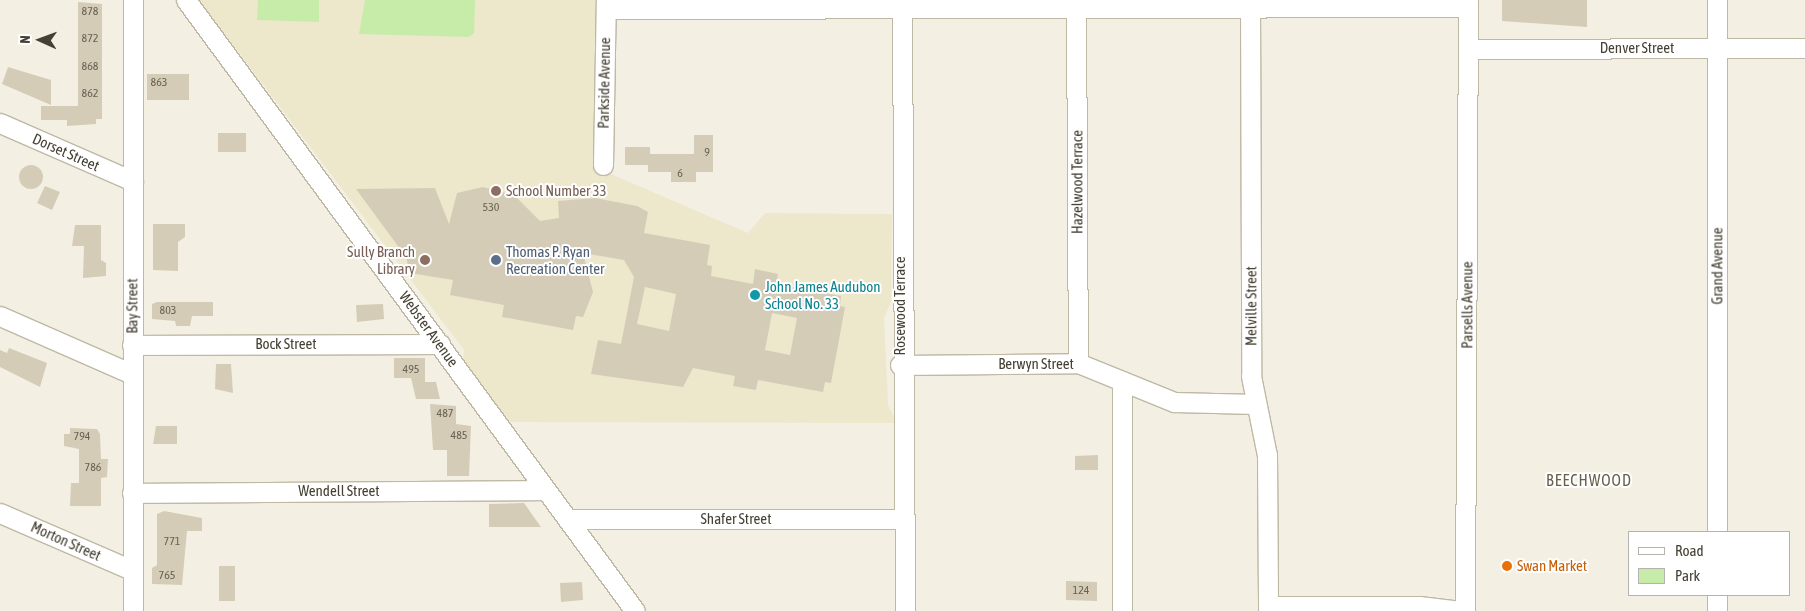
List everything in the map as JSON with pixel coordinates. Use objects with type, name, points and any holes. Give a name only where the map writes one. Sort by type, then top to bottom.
[{"type":"street","name":"Bay Street","points":[[133,0],[133,611]]},
{"type":"street","name":"Webster Avenue","points":[[186,0],[635,611]]},
{"type":"street","name":"Grand Avenue","points":[[1716,531],[1717,0]]},
{"type":"street","name":"Hazelwood Terrace","points":[[1076,3],[1078,363]]},
{"type":"street","name":"Melville Street","points":[[1250,3],[1251,376],[1255,404],[1267,455],[1268,608]]},
{"type":"street","points":[[606,4],[1468,3]]},
{"type":"street","name":"Parsells Avenue","points":[[1465,611],[1468,3]]},
{"type":"street","name":"Parkside Avenue","points":[[603,165],[606,4]]},
{"type":"street","name":"Rosewood Terrace","points":[[902,4],[900,365],[905,519],[905,611]]},
{"type":"street","name":"Denver Street","points":[[1469,49],[1805,48]]},
{"type":"street","name":"Dorset Street","points":[[0,123],[133,181]]},
{"type":"street","points":[[0,316],[132,374]]},
{"type":"street","name":"Bock Street","points":[[132,345],[440,344]]},
{"type":"street","name":"Berwyn Street","points":[[900,365],[1078,363],[1174,402],[1255,404]]},
{"type":"street","points":[[1122,381],[1122,611]]},
{"type":"street","name":"Wendell Street","points":[[132,493],[546,490]]},
{"type":"street","name":"Morton Street","points":[[0,513],[132,570]]},
{"type":"street","name":"Shafer Street","points":[[568,519],[905,519]]},
{"type":"street","points":[[1716,596],[1716,611]]},
{"type":"street","points":[[1268,608],[1419,606],[1461,611]]},
{"type":"shaded area","name":"School Number 33","points":[[199,0],[597,0],[597,168],[748,233],[765,213],[892,214],[891,302],[884,318],[888,405],[897,423],[508,422],[463,360],[464,350]]},
{"type":"green space","points":[[258,0],[319,0],[319,22],[257,20]]},
{"type":"green space","points":[[365,0],[475,0],[474,33],[469,37],[359,34]]},
{"type":"building","points":[[1502,0],[1587,0],[1587,27],[1502,21]]},
{"type":"building","points":[[78,2],[102,4],[102,119],[96,119],[96,124],[67,126],[67,120],[41,120],[41,106],[78,106]]},
{"type":"building","points":[[8,67],[51,80],[51,105],[2,84]]},
{"type":"building","points":[[147,74],[189,74],[189,100],[147,100]]},
{"type":"building","points":[[218,133],[246,133],[246,152],[218,152]]},
{"type":"building","points":[[694,135],[713,135],[713,172],[696,172],[696,182],[671,182],[671,172],[648,172],[648,165],[625,165],[625,147],[650,147],[650,154],[694,154]]},
{"type":"building","points":[[31,165],[39,169],[43,177],[39,185],[31,189],[23,185],[19,177],[23,169]]},
{"type":"building","points":[[45,186],[60,192],[52,210],[37,203]]},
{"type":"building","points":[[483,187],[514,195],[540,221],[559,218],[558,201],[595,198],[637,206],[648,212],[644,233],[710,245],[707,265],[712,266],[711,276],[753,284],[755,269],[778,274],[776,284],[841,296],[840,306],[845,307],[831,383],[825,382],[823,392],[758,380],[756,390],[733,386],[735,376],[693,368],[683,387],[591,374],[598,340],[621,344],[634,277],[624,260],[583,253],[593,292],[583,317],[576,316],[573,330],[502,317],[504,305],[450,295],[453,280],[410,273],[406,257],[356,189],[435,188],[449,224],[457,193]],"holes":[[[645,287],[676,294],[669,331],[637,324]],[[772,313],[797,318],[790,355],[765,350]]]},
{"type":"building","points":[[153,224],[185,224],[185,237],[178,242],[178,271],[153,270]]},
{"type":"building","points":[[75,225],[101,225],[101,260],[106,263],[106,276],[83,278],[84,246],[72,246]]},
{"type":"building","points":[[157,302],[213,302],[213,316],[192,316],[190,326],[176,326],[175,321],[152,319],[152,304]]},
{"type":"building","points":[[383,304],[384,319],[357,322],[356,305]]},
{"type":"building","points":[[9,348],[47,363],[40,387],[0,367],[0,350],[7,353]]},
{"type":"building","points":[[394,358],[425,358],[425,382],[436,382],[440,399],[416,399],[411,378],[394,378]]},
{"type":"building","points":[[216,364],[231,364],[233,393],[215,389]]},
{"type":"building","points":[[430,404],[456,406],[456,424],[471,426],[469,476],[447,476],[447,450],[433,450]]},
{"type":"building","points":[[156,426],[177,426],[177,444],[153,444]]},
{"type":"building","points":[[70,428],[97,429],[100,434],[101,459],[108,459],[107,477],[101,478],[101,506],[70,506],[71,483],[79,483],[79,449],[64,446],[64,434],[70,434]]},
{"type":"building","points":[[1098,455],[1098,470],[1075,470],[1075,456]]},
{"type":"building","points":[[524,503],[541,527],[489,527],[489,504]]},
{"type":"building","points":[[164,511],[202,518],[202,531],[187,531],[182,585],[152,584],[152,568],[157,565],[157,514]]},
{"type":"building","points":[[219,566],[235,566],[235,601],[219,601]]},
{"type":"building","points":[[1066,581],[1097,582],[1097,601],[1066,600]]},
{"type":"building","points":[[582,582],[583,600],[561,602],[560,583]]},
{"type":"place","name":"School Number 33","points":[[496,191]]},
{"type":"place","name":"Sully Branch Library","points":[[425,260]]},
{"type":"place","name":"Thomas P. Ryan Recreation Center","points":[[496,260]]},
{"type":"place","name":"John James Audubon School No. 33","points":[[755,295]]},
{"type":"place","name":"Swan Market","points":[[1507,566]]},
{"type":"district","name":"BEECHWOOD","points":[[1589,480]]}]
